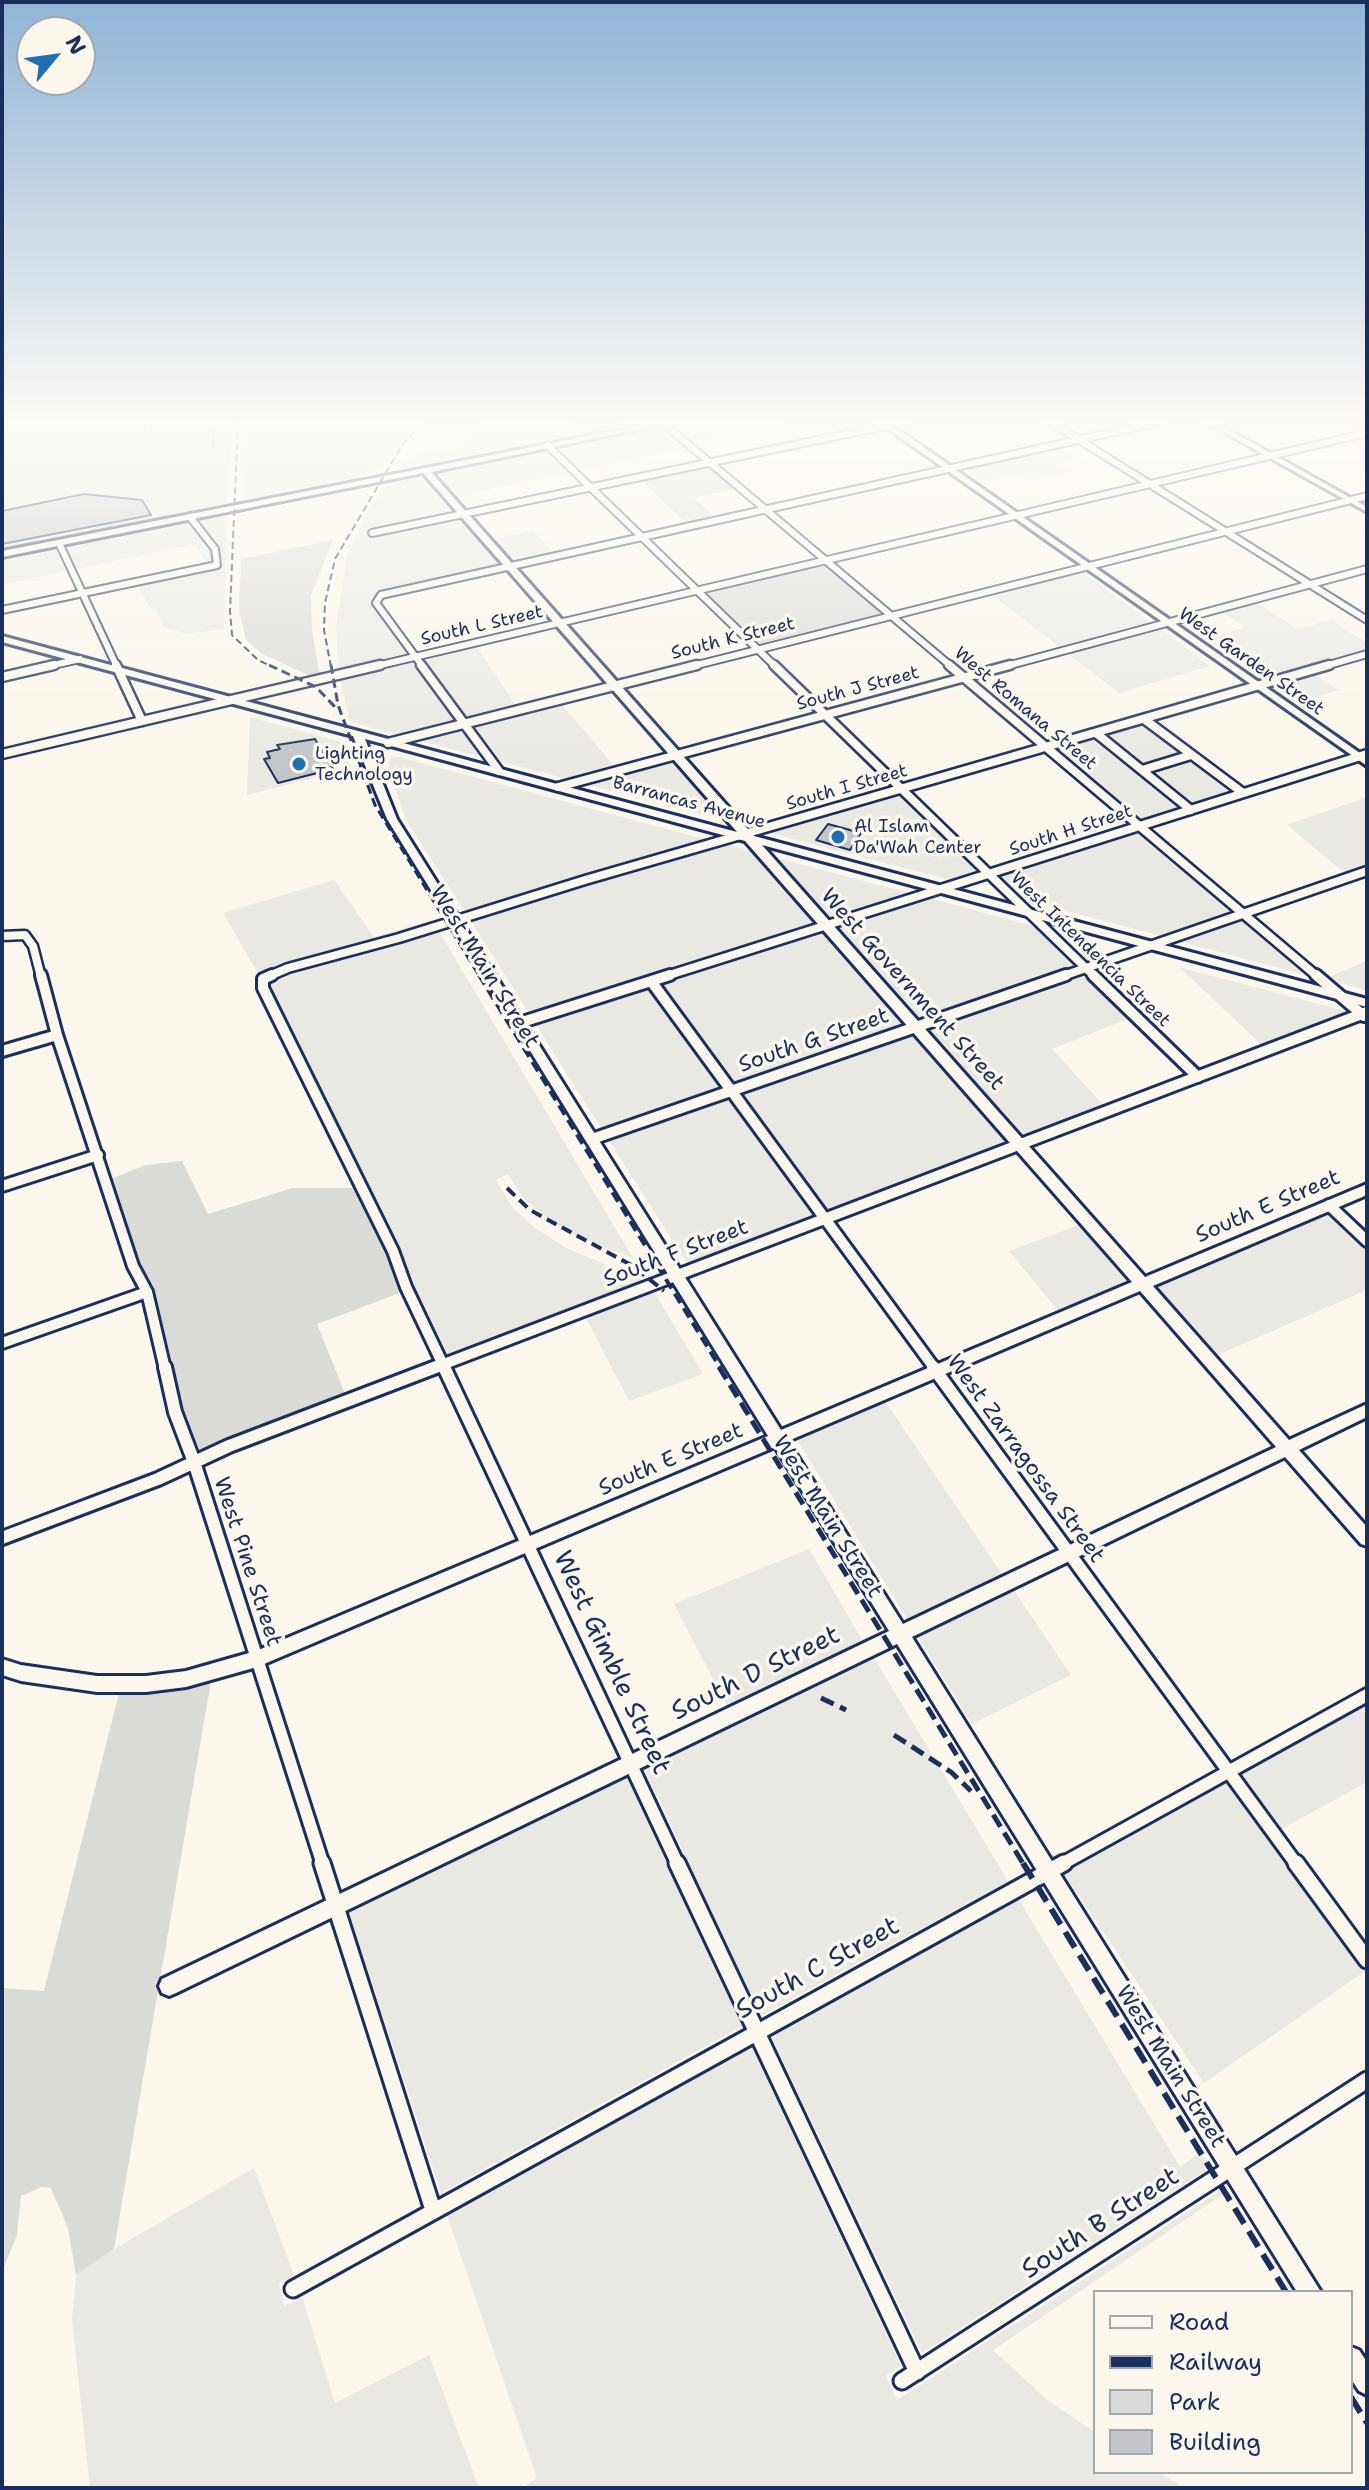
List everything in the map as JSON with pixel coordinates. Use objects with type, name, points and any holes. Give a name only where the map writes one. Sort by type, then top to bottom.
[{"type":"main road","name":"West Garden Street","points":[[1045,537],[1364,758]]},
{"type":"street","points":[[2,554],[88,537]]},
{"type":"street","points":[[2,610],[217,565],[215,549],[206,537]]},
{"type":"street","name":"West Government Street","points":[[484,537],[1367,1539]]},
{"type":"street","points":[[499,771],[376,603],[379,596],[639,537]]},
{"type":"street","name":"West Intendencia Street","points":[[640,537],[1198,1077]]},
{"type":"street","name":"West Romana Street","points":[[798,537],[1339,995]]},
{"type":"street","name":"South L Street","points":[[2,754],[923,537]]},
{"type":"street","name":"South K Street","points":[[388,743],[1201,537]]},
{"type":"street","points":[[1236,537],[1367,620]]},
{"type":"street","points":[[59,543],[142,721]]},
{"type":"street","name":"South J Street","points":[[558,787],[1367,569]]},
{"type":"street","name":"Barrancas Avenue","points":[[2,639],[1339,995],[1366,1012]]},
{"type":"street","name":"South I Street","points":[[264,977],[1367,654]]},
{"type":"street","points":[[2,677],[80,659]]},
{"type":"street","points":[[1144,719],[1243,793]]},
{"type":"street","points":[[1096,733],[1191,810]]},
{"type":"street","name":"West Main Street","points":[[358,735],[387,809],[454,919],[1309,2290]]},
{"type":"street","points":[[1142,770],[1191,755]]},
{"type":"street","name":"South H Street","points":[[519,1023],[1243,793],[1364,758]]},
{"type":"street","name":"South G Street","points":[[592,1139],[1367,871]]},
{"type":"street","name":"West Pine Street","points":[[2,936],[25,935],[33,946],[57,1035],[133,1266],[147,1292],[175,1412],[194,1462],[433,2210]]},
{"type":"street","name":"West Gimble Street","points":[[264,977],[263,988],[393,1251],[406,1287],[917,2372]]},
{"type":"street","name":"West Zarragossa Street","points":[[651,981],[1367,1960]]},
{"type":"street","name":"South F Street","points":[[2,1538],[444,1364],[1366,1012]]},
{"type":"street","points":[[2,1051],[57,1035]]},
{"type":"street","points":[[2,1186],[98,1155]]},
{"type":"street","name":"South E Street","points":[[2,1667],[21,1673],[97,1684],[146,1684],[186,1679],[257,1659],[1367,1189]]},
{"type":"street","points":[[1329,1205],[1367,1241]]},
{"type":"street","points":[[2,1343],[147,1292]]},
{"type":"street","name":"South D Street","points":[[169,1986],[1367,1410]]},
{"type":"street","name":"South C Street","points":[[293,2289],[756,2030],[1367,1695]]},
{"type":"street","name":"South B Street","points":[[902,2381],[1367,2080]]},
{"type":"street","points":[[1353,2361],[1367,2383]]},
{"type":"shaded area","points":[[2,537],[60,537],[2,549]]},
{"type":"shaded area","points":[[120,537],[201,537],[210,550],[213,564],[208,564],[194,544],[76,569],[66,548]]},
{"type":"shaded area","points":[[211,537],[226,537],[224,629],[186,634],[161,626],[163,622],[155,609],[151,609],[137,584],[222,566],[219,548]]},
{"type":"shaded area","points":[[356,537],[480,537],[504,565],[377,594],[371,604],[408,655],[338,671],[336,626],[347,557]]},
{"type":"shaded area","points":[[540,537],[554,553],[512,563],[491,540]]},
{"type":"shaded area","points":[[57,550],[66,571],[2,585],[2,561]]},
{"type":"shaded area","points":[[1080,570],[1153,624],[1061,648],[989,593]]},
{"type":"shaded area","points":[[1258,603],[1297,629],[1331,620],[1367,643],[1367,651],[1267,680],[1207,639],[1245,627],[1223,613]]},
{"type":"shaded area","points":[[1158,627],[1210,666],[1119,693],[1066,652]]},
{"type":"shaded area","points":[[475,644],[517,707],[466,720],[421,657]]},
{"type":"shaded area","points":[[411,659],[456,722],[402,736],[350,722],[339,676]]},
{"type":"shaded area","points":[[1312,673],[1339,690],[1299,703],[1273,684]]},
{"type":"shaded area","points":[[559,701],[616,768],[571,780],[497,761],[469,724]]},
{"type":"shaded area","points":[[250,717],[341,742],[352,768],[247,795]]},
{"type":"shaded area","points":[[1153,719],[1246,789],[1141,822],[1053,748]]},
{"type":"shaded area","points":[[460,726],[482,757],[412,739]]},
{"type":"shaded area","points":[[399,757],[712,841],[465,912],[407,822],[388,768],[390,759]]},
{"type":"shaded area","points":[[673,758],[726,821],[581,783]]},
{"type":"shaded area","points":[[899,793],[981,873],[954,881],[766,832]]},
{"type":"shaded area","points":[[1367,797],[1367,867],[1346,874],[1287,825]]},
{"type":"shaded area","points":[[1138,830],[1235,913],[1165,937],[1021,899],[996,875]]},
{"type":"shaded area","points":[[724,844],[752,851],[818,924],[530,1015],[469,918]]},
{"type":"shaded area","points":[[769,856],[913,894],[829,921]]},
{"type":"shaded area","points":[[334,880],[374,937],[432,920],[434,922],[259,975],[223,913]]},
{"type":"shaded area","points":[[926,897],[1036,927],[1078,967],[919,1022],[834,927]]},
{"type":"shaded area","points":[[1242,919],[1309,976],[1178,941]]},
{"type":"shaded area","points":[[437,928],[633,1258],[578,1237],[548,1219],[524,1199],[508,1174],[496,1180],[512,1207],[535,1228],[566,1248],[645,1281],[449,1356],[269,982],[274,976]]},
{"type":"shaded area","points":[[824,930],[908,1025],[735,1085],[659,982]]},
{"type":"shaded area","points":[[1367,961],[1367,991],[1326,978]]},
{"type":"shaded area","points":[[1179,967],[1352,1013],[1264,1047]]},
{"type":"shaded area","points":[[1084,973],[1130,1018],[1052,1049],[1105,1107],[1022,1138],[925,1028]]},
{"type":"shaded area","points":[[648,986],[723,1089],[603,1131],[534,1022]]},
{"type":"shaded area","points":[[914,1032],[1010,1142],[828,1212],[740,1093]]},
{"type":"shaded area","points":[[728,1097],[815,1217],[688,1265],[608,1139]]},
{"type":"shaded area","points":[[1328,1212],[1367,1250],[1367,1290],[1215,1356],[1153,1286]]},
{"type":"shaded area","points":[[1082,1224],[1132,1282],[1060,1313],[1009,1251]]},
{"type":"shaded area","points":[[653,1290],[703,1374],[629,1401],[585,1316]]},
{"type":"shaded area","points":[[885,1401],[1004,1577],[909,1622],[796,1438]]},
{"type":"shaded area","points":[[809,1549],[864,1643],[728,1708],[674,1604]]},
{"type":"shaded area","points":[[1013,1589],[1071,1675],[972,1724],[917,1635]]},
{"type":"shaded area","points":[[873,1656],[1008,1881],[761,2016],[643,1767]]},
{"type":"shaded area","points":[[1367,1705],[1367,1782],[1282,1829],[1242,1774]]},
{"type":"shaded area","points":[[626,1776],[742,2026],[441,2193],[348,1909]]},
{"type":"shaded area","points":[[1227,1783],[1364,1972],[1204,2083],[1064,1873]]},
{"type":"shaded area","points":[[1018,1898],[1180,2167],[1200,2152],[1210,2168],[922,2353],[770,2034]]},
{"type":"shaded area","points":[[751,2045],[901,2366],[886,2376],[897,2400],[1223,2189],[1225,2193],[993,2350],[1046,2399],[1093,2431],[1093,2474],[1161,2474],[1185,2488],[522,2488],[537,2478],[447,2215]]},
{"type":"shaded area","points":[[254,2168],[294,2275],[279,2284],[284,2306],[302,2297],[335,2403],[429,2355],[479,2488],[90,2488],[72,2320],[76,2275],[114,2249]]},
{"type":"green space","points":[[333,540],[311,595],[312,630],[320,676],[313,677],[262,654],[246,640],[239,609],[241,559]]},
{"type":"green space","points":[[822,563],[883,615],[759,645],[703,591]]},
{"type":"green space","points":[[182,1161],[208,1214],[293,1188],[353,1188],[386,1254],[400,1293],[317,1324],[346,1396],[200,1452],[183,1409],[153,1285],[140,1263],[113,1178],[146,1165]]},
{"type":"green space","points":[[211,1681],[160,1980],[156,1982],[158,1991],[114,2249],[76,2275],[68,2228],[51,2188],[41,2187],[21,2196],[17,2235],[2,2272],[2,1988],[44,1991],[119,1693]]},
{"type":"building","points":[[2,537],[37,537],[2,544]]},
{"type":"building","name":"Lighting Technology","points":[[315,739],[333,769],[278,783],[264,759],[270,758],[267,752],[280,749],[277,745]]},
{"type":"building","name":"Al Islam Da'Wah Center","points":[[828,824],[861,833],[850,850],[816,840]]},
{"type":"railway","points":[[233,537],[232,635],[258,660],[273,667]]},
{"type":"railway","points":[[331,667],[324,630],[325,603],[335,559],[348,537]]},
{"type":"railway","points":[[269,665],[316,687],[336,708]]},
{"type":"railway","points":[[331,665],[338,705],[375,805],[480,977]]},
{"type":"railway","points":[[479,975],[721,1369]]},
{"type":"railway","points":[[507,1188],[530,1210],[633,1266],[664,1291]]},
{"type":"railway","points":[[719,1367],[1024,1865]]},
{"type":"railway","points":[[821,1698],[846,1710]]},
{"type":"railway","points":[[894,1735],[951,1772],[971,1791]]},
{"type":"railway","points":[[1023,1863],[1285,2290]]},
{"type":"railway","points":[[1353,2400],[1367,2423]]},
{"type":"place","name":"Lighting Technology","points":[[299,764]]},
{"type":"place","name":"Al Islam Da'Wah Center","points":[[838,837]]}]
